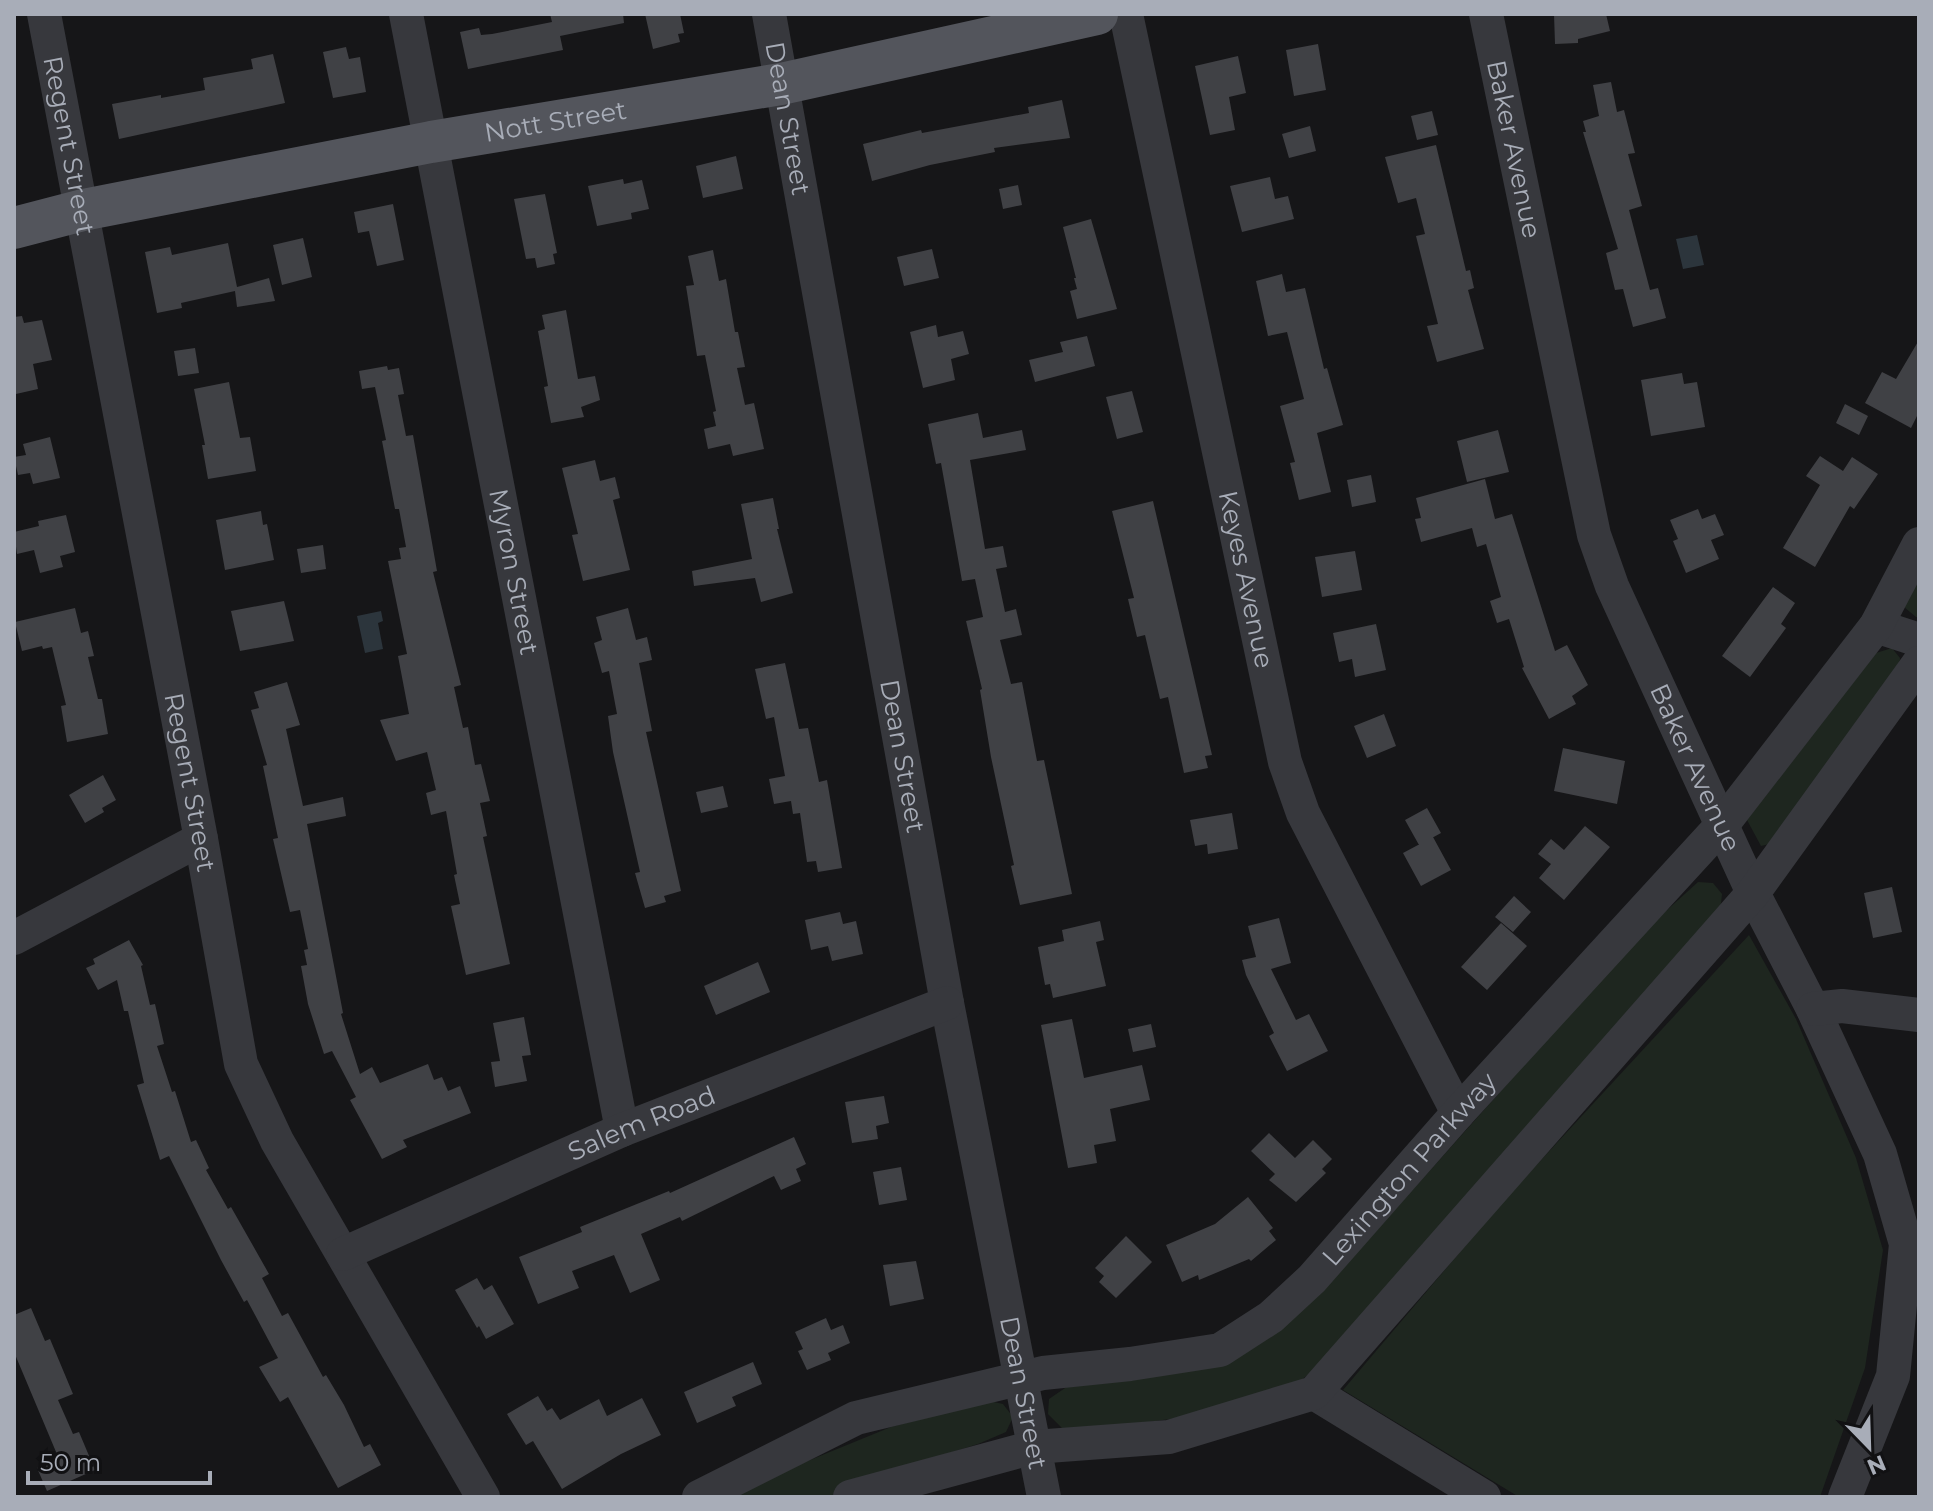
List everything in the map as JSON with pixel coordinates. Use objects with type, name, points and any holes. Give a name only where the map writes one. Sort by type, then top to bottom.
[{"type":"main road","name":"Nott Street","points":[[14,228],[83,210],[431,142],[781,84],[1097,14]]},
{"type":"street","name":"Regent Street","points":[[44,14],[241,1064],[277,1141],[483,1497]]},
{"type":"street","name":"Myron Street","points":[[406,14],[622,1130]]},
{"type":"street","name":"Dean Street","points":[[769,14],[947,1003],[1044,1497]]},
{"type":"street","name":"Keyes Avenue","points":[[1126,14],[1285,762],[1303,813],[1458,1113]]},
{"type":"street","name":"Baker Avenue","points":[[1486,14],[1594,535],[1612,586],[1753,893],[1813,1009],[1880,1154],[1906,1244],[1906,1379],[1845,1497]]},
{"type":"street","name":"Lexington Parkway","points":[[699,1497],[856,1418],[1020,1378],[1220,1350],[1271,1317],[1312,1279],[1458,1113],[1722,825],[1876,626],[1919,544]]},
{"type":"street","points":[[1876,626],[1919,640]]},
{"type":"street","points":[[850,1497],[1034,1447],[1169,1437],[1314,1393],[1753,893],[1919,663]]},
{"type":"street","points":[[14,938],[201,839]]},
{"type":"street","name":"Salem Road","points":[[343,1254],[622,1130],[947,1003]]},
{"type":"street","points":[[1813,1009],[1842,1006],[1919,1015]]},
{"type":"street","points":[[1314,1393],[1484,1497]]},
{"type":"shaded area","points":[[1697,235],[1704,265],[1683,269],[1676,239]]},
{"type":"shaded area","points":[[1919,566],[1919,617],[1916,617],[1904,607]]},
{"type":"shaded area","points":[[381,611],[383,621],[378,623],[383,649],[365,653],[357,616]]},
{"type":"shaded area","points":[[1892,648],[1900,658],[1899,673],[1774,843],[1761,846],[1747,820],[1876,653]]},
{"type":"shaded area","points":[[1698,882],[1713,883],[1722,894],[1720,913],[1315,1369],[1285,1393],[1191,1416],[1094,1430],[1062,1428],[1048,1414],[1049,1399],[1068,1386],[1317,1297],[1644,931]]},
{"type":"shaded area","points":[[1749,935],[1796,1019],[1856,1158],[1883,1250],[1865,1368],[1820,1497],[1519,1497],[1343,1390],[1505,1199]]},
{"type":"shaded area","points":[[989,1401],[1003,1404],[1013,1417],[1006,1432],[978,1444],[866,1479],[830,1497],[732,1497],[771,1476],[891,1427]]},
{"type":"building","points":[[550,14],[623,14],[624,23],[560,36],[563,50],[468,69],[460,32],[479,28],[481,35],[492,34],[552,22]]},
{"type":"building","points":[[645,14],[680,14],[684,33],[678,34],[680,42],[653,49]]},
{"type":"building","points":[[1554,14],[1606,14],[1610,31],[1578,39],[1578,43],[1555,44]]},
{"type":"building","points":[[1318,44],[1326,90],[1294,96],[1286,50]]},
{"type":"building","points":[[346,47],[349,59],[360,57],[366,92],[333,98],[323,52]]},
{"type":"building","points":[[273,54],[285,103],[119,139],[112,104],[205,90],[203,78],[253,69],[251,59]]},
{"type":"building","points":[[1238,56],[1246,93],[1229,97],[1235,130],[1210,135],[1195,66]]},
{"type":"building","points":[[1611,82],[1617,112],[1624,110],[1635,153],[1628,154],[1642,206],[1629,210],[1650,290],[1658,288],[1666,318],[1633,327],[1623,289],[1615,290],[1606,253],[1618,249],[1583,132],[1586,132],[1583,121],[1599,116],[1593,85]]},
{"type":"building","points":[[1062,100],[1070,138],[994,148],[995,152],[872,181],[863,144],[921,130],[922,133],[1029,113],[1028,107]]},
{"type":"building","points":[[1432,111],[1438,135],[1417,140],[1411,116]]},
{"type":"building","points":[[1310,126],[1316,151],[1289,158],[1282,134]]},
{"type":"building","points":[[1436,145],[1466,271],[1470,270],[1474,288],[1468,290],[1484,349],[1437,362],[1427,326],[1438,324],[1416,236],[1425,234],[1416,198],[1398,203],[1385,157]]},
{"type":"building","points":[[736,156],[743,189],[703,198],[696,166]]},
{"type":"building","points":[[1270,177],[1275,199],[1288,196],[1294,219],[1242,232],[1230,186]]},
{"type":"building","points":[[623,179],[624,184],[642,180],[649,209],[631,213],[632,219],[597,226],[588,186]]},
{"type":"building","points":[[1018,185],[1022,205],[1003,209],[999,189]]},
{"type":"building","points":[[545,194],[557,253],[553,254],[555,264],[537,268],[535,258],[526,259],[514,199]]},
{"type":"building","points":[[393,204],[404,260],[377,266],[369,231],[358,233],[354,212]]},
{"type":"building","points":[[1091,219],[1117,309],[1077,319],[1070,291],[1077,289],[1076,278],[1063,227]]},
{"type":"building","points":[[303,238],[312,277],[282,285],[273,245]]},
{"type":"building","points":[[228,243],[237,287],[269,278],[275,301],[237,307],[235,291],[181,303],[182,308],[157,313],[145,252],[170,247],[172,255]]},
{"type":"building","points":[[932,249],[939,278],[904,286],[897,257]]},
{"type":"building","points":[[713,250],[719,281],[726,279],[735,332],[738,332],[745,367],[737,368],[745,405],[754,403],[764,449],[733,456],[730,444],[708,449],[704,429],[716,426],[713,412],[716,411],[705,355],[697,356],[686,286],[694,285],[688,256]]},
{"type":"building","points":[[1282,274],[1286,292],[1305,288],[1324,369],[1327,368],[1343,425],[1317,433],[1331,492],[1299,500],[1290,463],[1295,462],[1280,406],[1304,399],[1287,332],[1268,336],[1256,281]]},
{"type":"building","points":[[566,310],[578,379],[595,376],[600,400],[581,407],[584,417],[551,423],[538,331],[545,329],[542,315]]},
{"type":"building","points":[[22,316],[24,323],[42,320],[52,360],[33,364],[38,389],[16,394],[14,317]]},
{"type":"building","points":[[936,325],[938,337],[963,331],[969,354],[951,359],[955,380],[923,388],[910,332]]},
{"type":"building","points":[[1087,336],[1095,366],[1035,382],[1029,360],[1063,352],[1060,342]]},
{"type":"building","points":[[1919,340],[1919,412],[1911,428],[1865,403],[1882,372],[1896,379]]},
{"type":"building","points":[[195,348],[199,373],[178,376],[174,351]]},
{"type":"building","points":[[387,366],[388,370],[399,368],[404,394],[398,395],[406,436],[413,435],[437,571],[433,572],[461,685],[454,687],[463,728],[468,727],[475,765],[481,764],[490,801],[480,803],[487,836],[483,837],[510,964],[466,975],[451,906],[460,904],[446,811],[431,815],[426,793],[436,790],[427,752],[396,761],[380,720],[409,714],[398,656],[407,654],[388,561],[401,559],[399,548],[406,547],[399,509],[395,509],[375,387],[362,389],[359,371]]},
{"type":"building","points":[[1682,373],[1684,384],[1697,382],[1705,427],[1651,436],[1641,380]]},
{"type":"building","points":[[229,382],[240,438],[250,437],[256,471],[208,479],[194,389]]},
{"type":"building","points":[[1132,391],[1143,432],[1117,439],[1106,397]]},
{"type":"building","points":[[1845,404],[1868,416],[1859,435],[1836,423]]},
{"type":"building","points":[[978,413],[983,438],[1022,430],[1026,450],[970,460],[985,549],[1003,546],[1007,567],[996,569],[1005,612],[1016,609],[1022,635],[1000,640],[1011,684],[1022,682],[1037,761],[1044,760],[1072,894],[1020,905],[991,757],[982,689],[966,621],[983,617],[975,579],[962,581],[941,463],[936,464],[928,424]]},
{"type":"building","points":[[1498,430],[1509,472],[1467,482],[1457,441]]},
{"type":"building","points":[[50,437],[60,478],[33,484],[30,473],[18,475],[14,457],[26,455],[23,444]]},
{"type":"building","points":[[1820,456],[1843,471],[1852,457],[1878,474],[1854,509],[1850,506],[1815,567],[1783,548],[1820,485],[1806,476]]},
{"type":"building","points":[[595,460],[600,481],[615,477],[620,498],[613,500],[630,570],[583,581],[572,535],[578,534],[562,468]]},
{"type":"building","points":[[1371,475],[1376,502],[1352,507],[1347,480]]},
{"type":"building","points":[[1485,479],[1495,519],[1512,514],[1555,651],[1567,645],[1588,685],[1572,696],[1576,704],[1549,719],[1522,668],[1509,619],[1497,623],[1490,601],[1501,597],[1486,544],[1477,547],[1472,528],[1421,542],[1415,519],[1421,518],[1416,498]]},
{"type":"building","points":[[773,498],[777,529],[793,593],[761,602],[755,578],[694,586],[692,571],[752,559],[741,504]]},
{"type":"building","points":[[1153,501],[1212,755],[1205,756],[1208,768],[1184,773],[1168,697],[1160,699],[1145,635],[1137,637],[1128,599],[1134,598],[1112,511]]},
{"type":"building","points":[[1698,509],[1702,519],[1715,514],[1724,535],[1711,540],[1719,559],[1686,573],[1673,541],[1678,539],[1670,520]]},
{"type":"building","points":[[261,511],[263,525],[267,524],[274,560],[225,570],[216,520]]},
{"type":"building","points":[[66,515],[75,552],[60,556],[63,567],[40,573],[34,550],[17,554],[14,532],[39,526],[38,521]]},
{"type":"building","points":[[323,545],[326,569],[301,573],[297,549]]},
{"type":"building","points":[[1355,551],[1362,590],[1322,597],[1315,557]]},
{"type":"building","points":[[1773,587],[1795,603],[1781,624],[1786,628],[1750,677],[1722,656]]},
{"type":"building","points":[[284,601],[294,641],[240,651],[231,611]]},
{"type":"building","points":[[75,608],[81,633],[88,631],[94,656],[88,657],[98,699],[102,699],[108,734],[67,742],[61,706],[66,705],[52,647],[22,651],[15,622]]},
{"type":"building","points":[[628,608],[636,640],[647,637],[652,660],[639,663],[652,731],[646,732],[681,891],[664,896],[666,902],[645,908],[635,873],[640,872],[613,752],[608,716],[617,714],[609,671],[602,673],[594,643],[602,640],[596,617]]},
{"type":"building","points":[[1376,624],[1386,670],[1355,677],[1352,659],[1339,662],[1333,633]]},
{"type":"building","points":[[785,663],[799,729],[808,728],[819,782],[827,780],[842,868],[818,872],[816,861],[807,862],[800,813],[793,814],[791,801],[774,804],[769,779],[785,776],[774,717],[766,719],[755,669]]},
{"type":"building","points":[[287,682],[300,725],[286,729],[303,806],[343,797],[346,816],[307,824],[341,1014],[360,1074],[372,1067],[380,1083],[428,1064],[434,1080],[442,1077],[448,1091],[460,1086],[471,1113],[403,1140],[407,1147],[382,1159],[350,1100],[356,1097],[332,1051],[324,1054],[308,1004],[301,966],[307,965],[304,950],[308,949],[300,910],[290,912],[273,839],[278,838],[263,766],[267,765],[251,710],[259,708],[254,692]]},
{"type":"building","points":[[1384,714],[1396,746],[1367,758],[1354,726]]},
{"type":"building","points":[[1563,748],[1625,761],[1617,804],[1554,791]]},
{"type":"building","points":[[103,775],[116,800],[102,808],[104,812],[85,823],[69,795]]},
{"type":"building","points":[[723,786],[728,807],[701,813],[696,792]]},
{"type":"building","points":[[1427,808],[1441,833],[1419,845],[1405,820]]},
{"type":"building","points":[[1232,813],[1238,849],[1208,854],[1207,844],[1195,846],[1190,820]]},
{"type":"building","points":[[1585,826],[1610,847],[1564,900],[1539,878],[1551,864],[1538,854],[1551,839],[1564,850]]},
{"type":"building","points":[[1433,837],[1451,870],[1421,886],[1403,853]]},
{"type":"building","points":[[1892,887],[1902,932],[1873,938],[1864,893]]},
{"type":"building","points":[[1514,896],[1531,912],[1513,932],[1495,917]]},
{"type":"building","points":[[840,912],[843,924],[856,921],[863,954],[832,961],[828,946],[811,950],[805,920]]},
{"type":"building","points":[[1279,918],[1291,963],[1271,969],[1296,1020],[1309,1014],[1328,1051],[1287,1071],[1269,1036],[1274,1033],[1242,960],[1256,957],[1248,926]]},
{"type":"building","points":[[1100,921],[1104,940],[1096,942],[1106,986],[1053,998],[1050,984],[1045,985],[1038,947],[1064,941],[1062,930]]},
{"type":"building","points":[[1501,923],[1527,946],[1487,990],[1461,967]]},
{"type":"building","points":[[129,940],[143,965],[150,1005],[155,1004],[164,1044],[157,1046],[191,1142],[196,1140],[209,1168],[206,1170],[269,1274],[262,1278],[282,1316],[288,1313],[323,1377],[326,1375],[344,1405],[364,1447],[370,1444],[381,1465],[338,1488],[288,1397],[280,1402],[259,1367],[278,1358],[221,1260],[169,1156],[160,1160],[137,1085],[144,1083],[128,1011],[124,1011],[117,980],[98,990],[86,968],[95,964],[93,959]]},
{"type":"building","points":[[758,962],[770,992],[716,1015],[704,986]]},
{"type":"building","points":[[524,1017],[531,1055],[522,1056],[527,1081],[495,1087],[491,1062],[500,1061],[493,1023]]},
{"type":"building","points":[[1072,1019],[1084,1078],[1142,1065],[1150,1100],[1110,1109],[1116,1141],[1094,1145],[1097,1163],[1068,1168],[1041,1025]]},
{"type":"building","points":[[1151,1024],[1156,1047],[1133,1052],[1128,1029]]},
{"type":"building","points":[[884,1096],[889,1123],[876,1126],[878,1139],[852,1143],[845,1102]]},
{"type":"building","points":[[1269,1133],[1295,1158],[1313,1140],[1332,1159],[1322,1169],[1326,1173],[1296,1202],[1269,1180],[1275,1174],[1251,1151]]},
{"type":"building","points":[[794,1137],[806,1164],[796,1169],[801,1181],[781,1190],[774,1176],[682,1221],[680,1217],[641,1234],[660,1280],[630,1293],[614,1255],[572,1271],[579,1288],[538,1304],[519,1257],[582,1232],[580,1227],[670,1193]]},
{"type":"building","points":[[901,1167],[907,1200],[879,1205],[873,1172]]},
{"type":"building","points":[[1248,1197],[1273,1228],[1269,1231],[1276,1240],[1251,1261],[1249,1259],[1199,1280],[1198,1275],[1182,1282],[1166,1245],[1215,1224]]},
{"type":"building","points":[[1126,1236],[1152,1262],[1116,1298],[1099,1282],[1104,1276],[1095,1268]]},
{"type":"building","points":[[916,1261],[924,1299],[890,1306],[883,1265]]},
{"type":"building","points":[[477,1278],[484,1290],[492,1285],[514,1324],[486,1339],[455,1290]]},
{"type":"building","points":[[31,1308],[45,1341],[50,1339],[73,1394],[58,1400],[73,1434],[79,1432],[95,1470],[47,1491],[37,1468],[59,1459],[14,1352],[14,1315]]},
{"type":"building","points":[[826,1318],[831,1330],[843,1325],[850,1343],[828,1353],[831,1360],[807,1370],[798,1351],[803,1349],[795,1332]]},
{"type":"building","points":[[753,1362],[762,1384],[732,1397],[736,1406],[697,1423],[684,1392]]},
{"type":"building","points":[[538,1396],[547,1411],[552,1408],[560,1420],[599,1399],[607,1416],[642,1398],[661,1435],[621,1454],[562,1489],[533,1441],[526,1445],[507,1414]]}]
